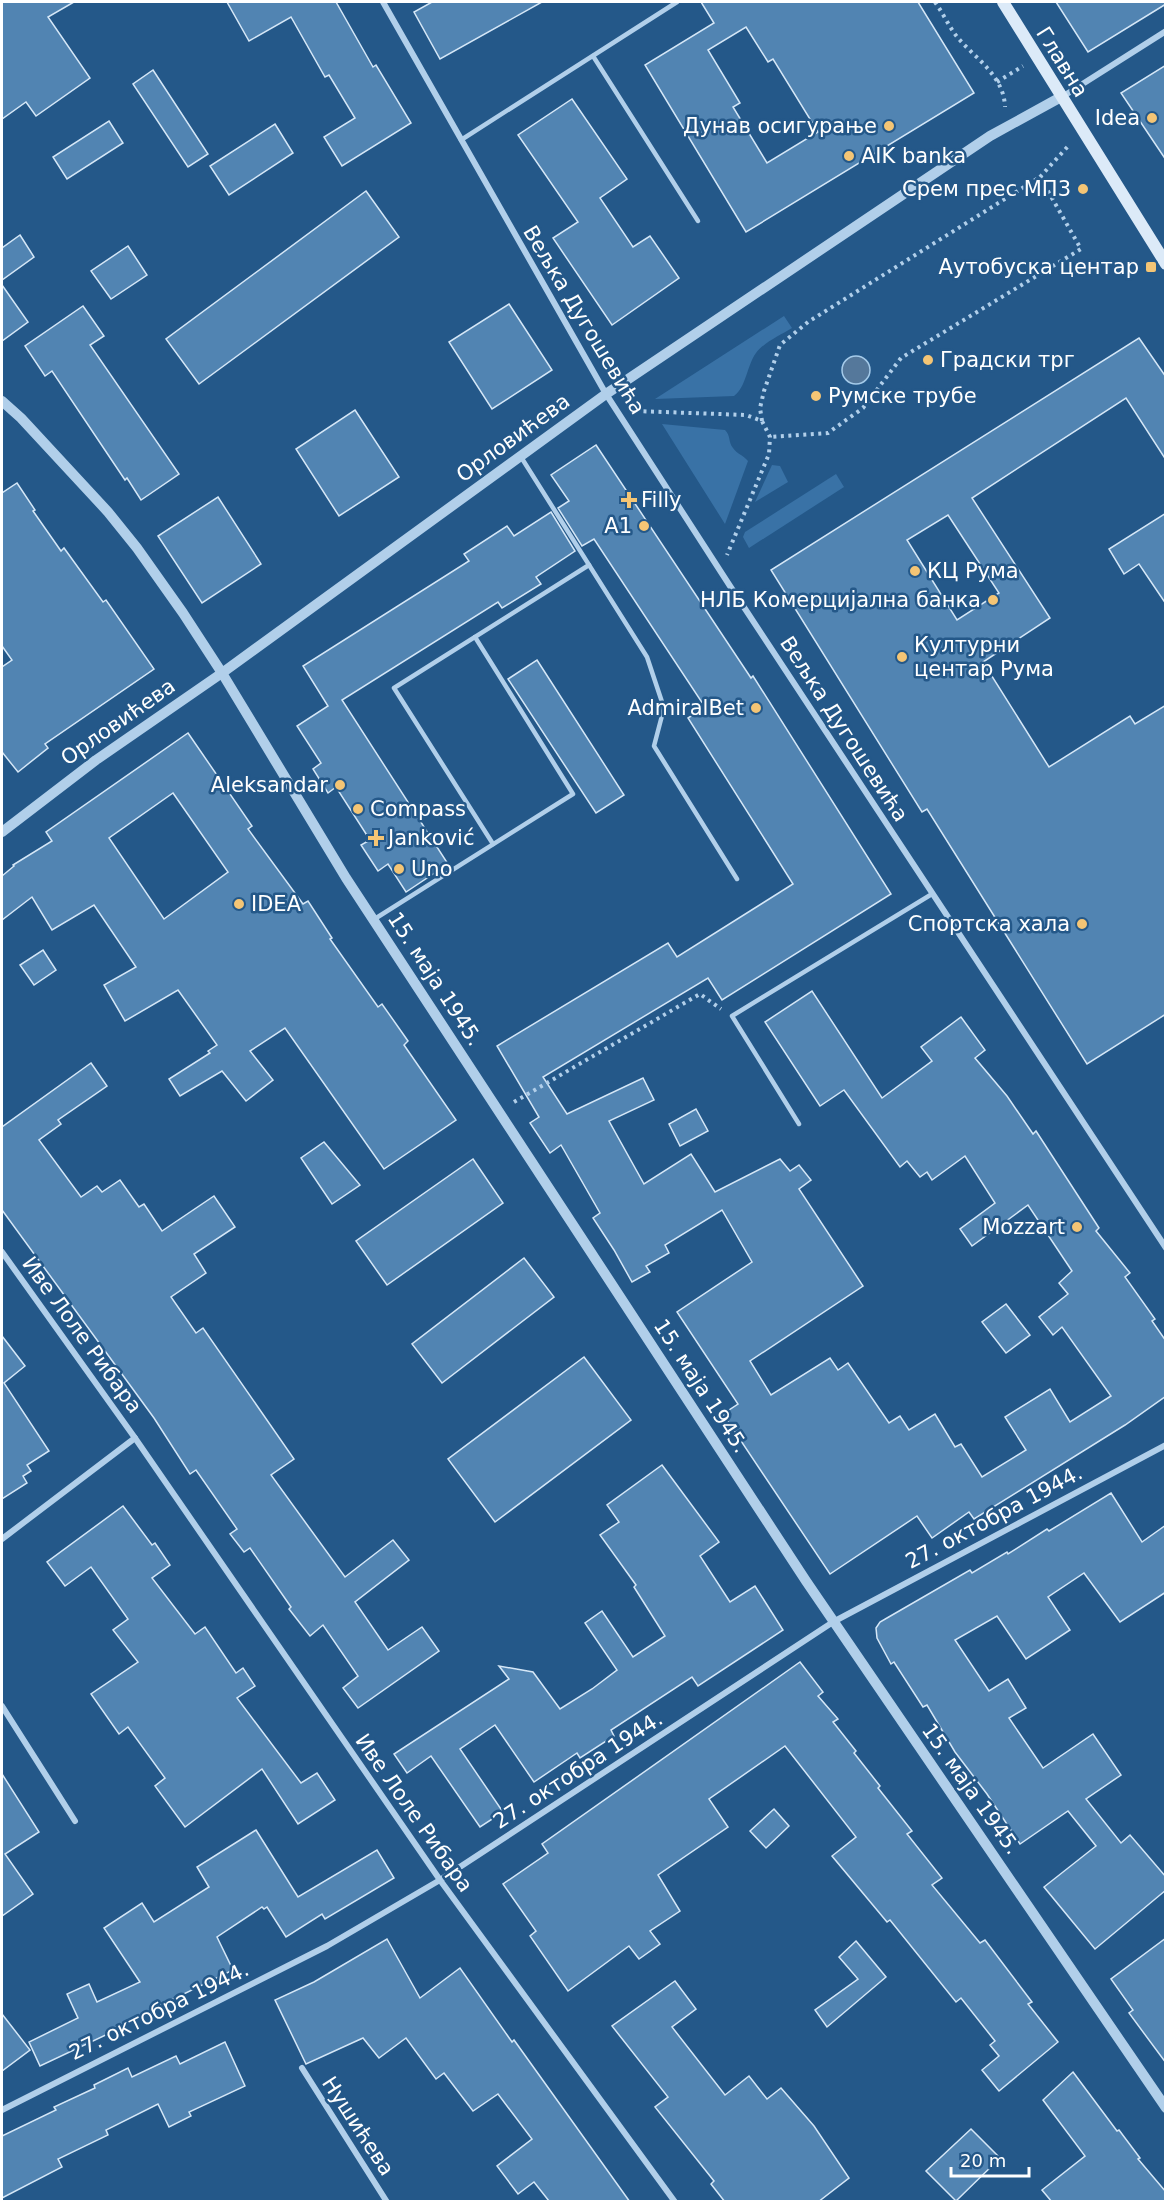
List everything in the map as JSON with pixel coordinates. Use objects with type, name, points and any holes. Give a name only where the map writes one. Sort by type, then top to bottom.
[{"type":"main road","name":"Главна","points":[[1003,2],[1166,264]]},
{"type":"street","name":"Вељка Дугошевића","points":[[383,2],[606,394],[1166,1248]]},
{"type":"street","points":[[1061,97],[1166,31]]},
{"type":"street","name":"Орловићева","points":[[2,832],[96,760],[222,673],[606,394],[990,136],[1061,97]]},
{"type":"street","name":"15. маја 1945.","points":[[2,401],[61,460],[128,535],[183,613],[373,920],[833,1623],[1166,2108]]},
{"type":"street","name":"Иве Лоле Рибара","points":[[2,1252],[135,1438],[440,1880],[675,2202]]},
{"type":"street","name":"Иве Лоле Рибара","points":[[2,1539],[135,1438]]},
{"type":"street","name":"27. октобра 1944.","points":[[2,2110],[327,1946],[440,1880],[833,1623],[1166,1445]]},
{"type":"street","points":[[2,1707],[75,1821]]},
{"type":"street","name":"Нушићева","points":[[302,2068],[387,2202]]},
{"type":"lane","points":[[461,140],[677,2]]},
{"type":"lane","points":[[593,56],[698,221]]},
{"type":"lane","points":[[521,456],[647,657],[664,708],[654,746],[737,879]]},
{"type":"lane","points":[[493,844],[394,688],[589,565]]},
{"type":"lane","points":[[373,920],[573,794],[475,637]]},
{"type":"lane","points":[[799,1124],[732,1016],[932,894]]},
{"type":"path","points":[[935,2],[958,37],[992,71],[1005,100],[1005,129]]},
{"type":"path","points":[[997,82],[1037,58]]},
{"type":"path","points":[[719,568],[728,553],[769,454],[770,437],[762,422],[760,408],[780,345],[808,322],[1040,177],[1083,132]]},
{"type":"path","points":[[770,437],[828,433],[863,408],[902,358],[1081,249],[1040,177]]},
{"type":"path","points":[[621,415],[638,410],[746,415],[762,422]]},
{"type":"path","points":[[498,1111],[700,994],[732,1016]]},
{"type":"shaded area","points":[[784,316],[792,328],[759,349],[750,364],[741,388],[734,396],[655,399]]},
{"type":"shaded area","points":[[856,356],[866,360],[870,370],[866,380],[856,384],[846,380],[842,370],[846,360]]},
{"type":"shaded area","points":[[662,424],[725,430],[730,444],[748,461],[725,524]]},
{"type":"shaded area","points":[[772,465],[780,466],[788,482],[755,502]]},
{"type":"shaded area","points":[[836,474],[844,487],[749,548],[743,537],[745,532]]},
{"type":"building","points":[[2,2],[74,2],[48,17],[90,78],[36,116],[26,102],[2,119]]},
{"type":"building","points":[[227,2],[336,2],[373,67],[376,65],[411,123],[342,166],[324,137],[355,118],[329,75],[325,77],[291,17],[249,41]]},
{"type":"building","points":[[432,2],[542,2],[440,59],[414,12]]},
{"type":"building","points":[[701,2],[918,2],[974,93],[746,232],[645,65],[714,23]],"holes":[[[746,27],[768,62],[773,59],[818,132],[767,163],[733,107],[740,103],[708,50]]]},
{"type":"building","points":[[1056,2],[1166,2],[1166,4],[1088,52]]},
{"type":"building","name":"Idea","points":[[1166,65],[1166,160],[1121,93]]},
{"type":"building","points":[[153,70],[208,154],[188,167],[133,84]]},
{"type":"building","points":[[572,99],[627,179],[600,198],[633,247],[650,236],[679,278],[612,325],[553,238],[578,222],[518,135]]},
{"type":"building","points":[[109,121],[123,143],[67,179],[53,157]]},
{"type":"building","points":[[275,124],[293,153],[229,195],[210,166]]},
{"type":"building","points":[[366,191],[399,237],[199,384],[166,339]]},
{"type":"building","points":[[20,235],[34,257],[2,280],[2,248]]},
{"type":"building","points":[[128,246],[147,275],[111,299],[91,271]]},
{"type":"building","points":[[2,285],[28,322],[2,341]]},
{"type":"building","points":[[509,304],[552,370],[492,409],[449,342]]},
{"type":"building","points":[[83,306],[104,336],[90,345],[179,474],[141,500],[127,478],[125,480],[52,371],[45,376],[25,346]]},
{"type":"building","points":[[1139,338],[1166,377],[1166,460],[1126,398],[972,498],[1050,618],[983,662],[1049,767],[1130,716],[1135,724],[1166,705],[1166,1014],[1087,1064],[927,809],[922,812],[771,570]],"holes":[[[948,515],[999,593],[957,620],[907,540]]]},
{"type":"building","points":[[355,410],[399,477],[339,516],[296,449]]},
{"type":"building","points":[[596,445],[751,678],[753,676],[891,894],[722,1000],[708,978],[543,1077],[567,1114],[643,1078],[654,1100],[609,1121],[644,1184],[691,1154],[715,1192],[780,1159],[790,1171],[799,1165],[811,1180],[799,1189],[863,1286],[750,1361],[771,1395],[830,1358],[838,1370],[848,1363],[889,1423],[900,1416],[909,1430],[935,1414],[955,1447],[961,1444],[982,1477],[1026,1450],[1005,1417],[1050,1389],[1070,1422],[1111,1396],[1062,1327],[1053,1335],[1039,1317],[1068,1294],[1059,1283],[1072,1271],[1028,1205],[972,1246],[960,1229],[995,1203],[965,1156],[932,1180],[927,1172],[920,1177],[907,1161],[900,1167],[844,1090],[820,1106],[765,1022],[812,991],[882,1098],[932,1061],[921,1047],[961,1017],[985,1050],[975,1058],[1007,1096],[1033,1134],[1036,1131],[1099,1228],[1096,1231],[1130,1273],[1125,1277],[1155,1319],[1152,1321],[1166,1341],[1166,1396],[1125,1425],[974,1519],[969,1512],[932,1538],[917,1516],[830,1574],[723,1414],[738,1404],[677,1312],[752,1262],[722,1210],[665,1245],[669,1253],[646,1266],[650,1272],[632,1282],[593,1218],[600,1213],[561,1145],[550,1153],[530,1123],[539,1117],[497,1046],[668,943],[677,957],[793,884],[688,718],[705,707],[594,539],[582,546],[558,508],[569,501],[551,475]]},
{"type":"building","points":[[17,483],[61,551],[64,548],[103,602],[106,600],[154,669],[45,744],[48,748],[18,772],[2,752],[2,667],[12,660],[2,646],[2,493]]},
{"type":"building","points":[[218,497],[261,564],[202,603],[158,536]]},
{"type":"building","points":[[551,512],[575,551],[536,577],[541,584],[502,608],[498,602],[342,700],[448,864],[406,892],[388,864],[378,871],[361,845],[370,840],[336,787],[328,793],[313,769],[321,763],[297,726],[328,706],[303,666],[469,561],[464,554],[507,526],[514,536]]},
{"type":"building","points":[[1166,513],[1166,604],[1139,564],[1124,574],[1109,549]]},
{"type":"building","points":[[537,660],[624,795],[596,813],[508,679]]},
{"type":"building","points":[[188,733],[252,826],[248,829],[303,904],[308,901],[332,938],[330,939],[378,1007],[382,1004],[408,1041],[404,1045],[456,1120],[384,1169],[285,1028],[250,1051],[273,1080],[246,1101],[222,1071],[180,1096],[169,1079],[210,1053],[208,1051],[217,1045],[178,990],[125,1021],[104,985],[136,967],[94,905],[52,930],[32,897],[2,920],[2,876],[13,865],[52,841],[46,832]],"holes":[[[173,793],[228,872],[164,919],[109,838]]]},
{"type":"building","points":[[43,950],[56,970],[34,985],[20,965]]},
{"type":"building","points":[[91,1063],[107,1086],[58,1120],[61,1124],[39,1140],[81,1197],[97,1186],[102,1192],[120,1180],[139,1207],[144,1204],[162,1231],[214,1196],[235,1227],[194,1254],[206,1273],[171,1297],[196,1333],[203,1328],[294,1459],[271,1475],[345,1577],[393,1540],[409,1560],[355,1602],[388,1650],[422,1627],[439,1651],[358,1708],[343,1688],[358,1676],[323,1625],[310,1636],[289,1609],[291,1607],[250,1548],[244,1552],[230,1534],[237,1529],[196,1470],[190,1474],[154,1418],[2,1210],[2,1127]]},
{"type":"building","points":[[696,1109],[708,1131],[680,1146],[669,1124]]},
{"type":"building","points":[[324,1142],[360,1185],[332,1204],[301,1158]]},
{"type":"building","points":[[473,1159],[503,1203],[387,1285],[356,1241]]},
{"type":"building","points":[[524,1258],[554,1297],[442,1383],[412,1344]]},
{"type":"building","points":[[1006,1304],[1030,1335],[1006,1353],[982,1322]]},
{"type":"building","points":[[2,1336],[25,1366],[4,1383],[49,1451],[27,1465],[31,1471],[23,1476],[27,1483],[2,1499]]},
{"type":"building","points":[[584,1357],[631,1420],[495,1522],[448,1459]]},
{"type":"building","points":[[662,1465],[719,1542],[700,1556],[730,1602],[755,1586],[783,1630],[698,1686],[692,1677],[611,1730],[614,1736],[580,1758],[577,1753],[534,1782],[495,1725],[460,1749],[503,1812],[480,1827],[431,1756],[407,1773],[394,1754],[509,1679],[499,1666],[533,1672],[560,1709],[592,1689],[617,1670],[585,1623],[602,1611],[633,1657],[665,1636],[634,1587],[636,1585],[600,1535],[619,1522],[607,1505]]},
{"type":"building","points":[[1111,1493],[1142,1542],[1166,1525],[1166,1592],[1120,1622],[1084,1573],[1048,1597],[1070,1630],[1026,1659],[997,1616],[955,1640],[989,1691],[1008,1679],[1026,1708],[1009,1718],[1043,1768],[1093,1734],[1121,1775],[1086,1799],[1121,1843],[1130,1835],[1166,1877],[1166,1890],[1095,1949],[1044,1887],[1096,1846],[1068,1811],[1020,1844],[987,1794],[955,1752],[927,1705],[923,1707],[894,1662],[891,1664],[877,1638],[876,1628],[880,1622],[970,1570],[972,1573],[1007,1552],[1008,1554]]},
{"type":"building","points":[[123,1506],[152,1545],[155,1543],[170,1565],[152,1578],[195,1634],[205,1627],[236,1673],[243,1668],[255,1686],[237,1698],[301,1783],[317,1773],[335,1800],[298,1824],[262,1769],[185,1827],[155,1786],[165,1778],[128,1727],[119,1734],[91,1694],[138,1662],[113,1630],[128,1619],[91,1567],[65,1586],[47,1562]]},
{"type":"building","points":[[800,1662],[823,1692],[818,1696],[838,1719],[833,1722],[880,1786],[878,1788],[912,1831],[907,1834],[942,1878],[932,1885],[980,1943],[985,1940],[1032,2002],[1028,2004],[1058,2042],[999,2091],[982,2070],[999,2056],[990,2045],[995,2041],[961,1998],[956,2002],[890,1920],[887,1922],[832,1856],[856,1837],[785,1746],[709,1799],[728,1827],[658,1875],[680,1911],[650,1931],[660,1944],[639,1959],[629,1946],[568,1991],[530,1936],[536,1931],[503,1884],[548,1853],[542,1844]]},
{"type":"building","points":[[2,1774],[39,1832],[5,1854],[33,1894],[2,1916]]},
{"type":"building","points":[[774,1809],[789,1826],[766,1848],[750,1831]]},
{"type":"building","points":[[256,1830],[298,1897],[377,1850],[394,1878],[325,1919],[322,1914],[286,1937],[267,1907],[264,1909],[262,1907],[217,1937],[233,1970],[40,2066],[29,2042],[78,2018],[67,1994],[89,1984],[97,2002],[140,1982],[104,1928],[142,1903],[154,1922],[209,1887],[197,1867]]},
{"type":"building","points":[[1166,1938],[1166,2063],[1129,2013],[1133,2010],[1111,1979]]},
{"type":"building","points":[[387,1939],[420,1998],[460,1968],[630,2202],[549,2201],[534,2182],[518,2194],[497,2166],[532,2139],[498,2094],[473,2111],[444,2073],[436,2079],[406,2038],[379,2058],[363,2038],[306,2064],[275,2000],[314,1982]]},
{"type":"building","points":[[856,1941],[886,1977],[827,2027],[815,2010],[858,1979],[839,1957]]},
{"type":"building","points":[[675,1981],[696,2009],[672,2027],[725,2095],[749,2076],[767,2099],[781,2088],[814,2126],[849,2178],[818,2202],[725,2202],[711,2184],[714,2181],[655,2107],[668,2097],[612,2026]]},
{"type":"building","points":[[2,2014],[30,2050],[2,2071]]},
{"type":"building","points":[[225,2042],[245,2086],[189,2112],[191,2116],[169,2127],[158,2104],[106,2130],[108,2135],[58,2159],[62,2167],[2,2198],[2,2136],[56,2110],[54,2107],[95,2088],[94,2085],[128,2068],[132,2077],[176,2056],[180,2064]]},
{"type":"building","points":[[1073,2072],[1140,2158],[1138,2159],[1166,2192],[1166,2202],[1052,2202],[1042,2190],[1085,2156],[1043,2100]]},
{"type":"building","points":[[971,2129],[1000,2158],[956,2201],[926,2171]]},
{"type":"place","name":"Idea","points":[[1152,118]]},
{"type":"place","name":"Дунав осигурање","points":[[889,126]]},
{"type":"place","name":"AIK banka","points":[[849,156]]},
{"type":"place","name":"Срем прес МП3","points":[[1083,189]]},
{"type":"place","name":"Аутобуска центар","points":[[1151,267]]},
{"type":"place","name":"Градски трг","points":[[928,360]]},
{"type":"place","name":"Румске трубе","points":[[816,396]]},
{"type":"place","name":"Filly","points":[[629,500]]},
{"type":"place","name":"A1","points":[[644,526]]},
{"type":"place","name":"КЦ Рума","points":[[915,571]]},
{"type":"place","name":"НЛБ Комерцијална банка","points":[[993,600]]},
{"type":"place","name":"Културни центар Рума","points":[[902,657]]},
{"type":"place","name":"AdmiralBet","points":[[756,708]]},
{"type":"place","name":"Aleksandar","points":[[340,785]]},
{"type":"place","name":"Compass","points":[[358,809]]},
{"type":"place","name":"Janković","points":[[376,838]]},
{"type":"place","name":"Uno","points":[[399,869]]},
{"type":"place","name":"IDEA","points":[[239,904]]},
{"type":"place","name":"Спортска хала","points":[[1082,924]]},
{"type":"place","name":"Mozzart","points":[[1077,1227]]}]
